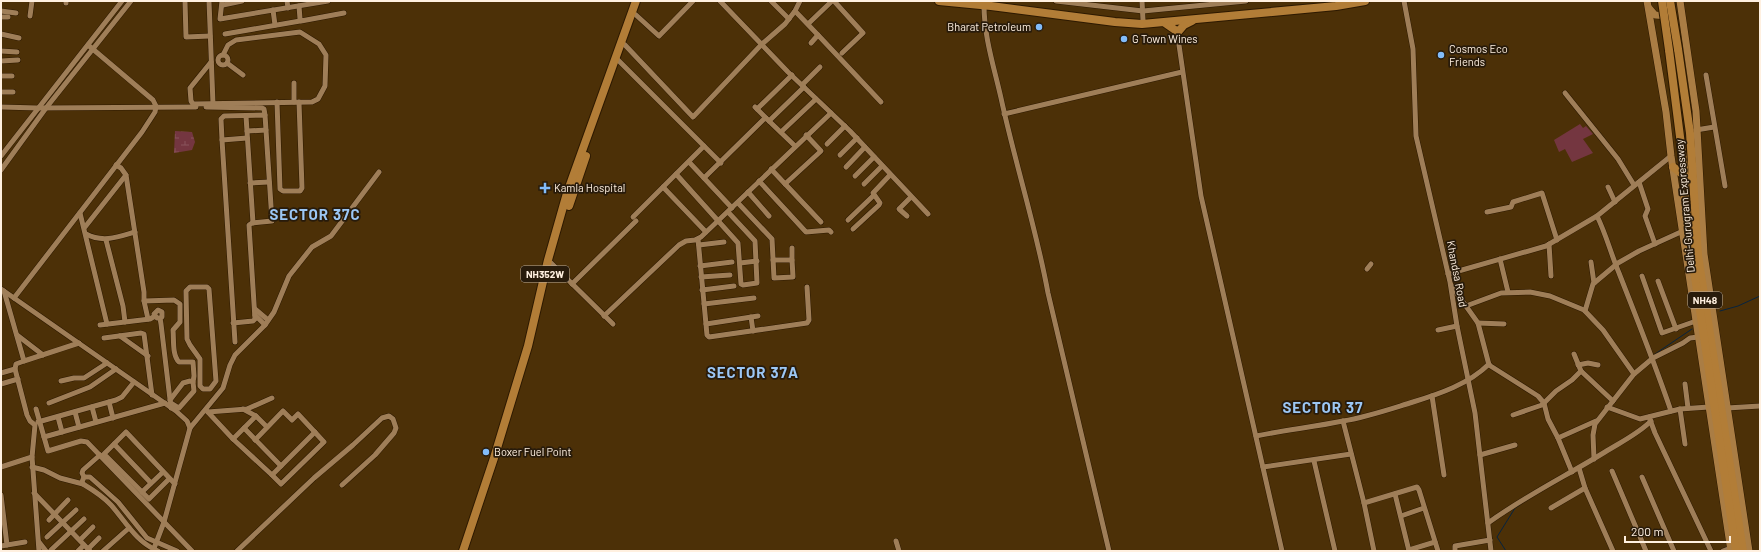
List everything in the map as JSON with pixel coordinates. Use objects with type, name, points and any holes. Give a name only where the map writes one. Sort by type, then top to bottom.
[{"type":"highway","name":"NH352W","points":[[468,551],[497,457],[528,346],[567,193],[618,59],[636,1]]},
{"type":"highway","name":"NH352W","points":[[618,59],[625,45],[641,1]]},
{"type":"highway","points":[[939,1],[1116,20],[1194,20],[1365,1]]},
{"type":"highway","points":[[976,1],[1116,20],[1131,24],[1165,23],[1178,20],[1337,1]]},
{"type":"highway","name":"Delhi-Gurugram Expressway","points":[[1662,1],[1685,176],[1686,204],[1703,346],[1732,550]]},
{"type":"highway","name":"Delhi-Gurugram Expressway","points":[[1670,1],[1690,133],[1699,263],[1743,551]]},
{"type":"highway","points":[[1165,23],[1178,32],[1194,20]]},
{"type":"highway","points":[[1673,167],[1685,176]]},
{"type":"highway","points":[[1694,197],[1699,183]]},
{"type":"highway","points":[[1695,212],[1702,220]]},
{"type":"highway","name":"NH352W","points":[[463,551],[497,457]]},
{"type":"main road","points":[[1648,4],[1652,13],[1658,17],[1671,16],[1680,2]]},
{"type":"main road","points":[[1680,2],[1696,111],[1704,254],[1749,551]]},
{"type":"main road","points":[[1648,4],[1666,112],[1671,156],[1698,336],[1703,346],[1709,406],[1732,550]]},
{"type":"street","points":[[30,16],[32,1]]},
{"type":"street","points":[[1,156],[122,1]]},
{"type":"street","points":[[1,170],[46,108],[131,1]]},
{"type":"street","points":[[185,1],[186,37],[210,36]]},
{"type":"street","points":[[209,1],[213,104]]},
{"type":"street","points":[[242,1],[222,3],[220,19],[328,1]]},
{"type":"street","points":[[287,1],[288,8]]},
{"type":"street","points":[[636,15],[658,36],[693,1]]},
{"type":"street","points":[[720,1],[792,75],[866,147],[890,175],[928,214]]},
{"type":"street","points":[[771,1],[789,19]]},
{"type":"street","points":[[625,45],[692,117],[762,44],[789,19],[800,1]]},
{"type":"street","points":[[808,24],[833,1],[863,33],[842,53]]},
{"type":"street","points":[[1057,1],[1143,11],[1246,1]]},
{"type":"street","points":[[1116,1],[1117,8]]},
{"type":"street","points":[[1142,1],[1143,20]]},
{"type":"street","name":"Khandsa Road","points":[[1404,1],[1413,49],[1416,136],[1450,282],[1475,417],[1491,551]]},
{"type":"street","points":[[984,5],[985,24],[992,62],[1042,260],[1048,293],[1109,551]]},
{"type":"street","points":[[299,6],[300,21]]},
{"type":"street","points":[[273,10],[275,25]]},
{"type":"street","points":[[1,11],[16,12]]},
{"type":"street","points":[[795,11],[881,102]]},
{"type":"street","points":[[226,34],[344,14]]},
{"type":"street","points":[[1,17],[8,17]]},
{"type":"street","points":[[1178,20],[1182,72],[1201,196],[1282,551]]},
{"type":"street","points":[[218,64],[218,59],[228,45],[236,40],[297,32],[304,33],[319,44],[325,52],[325,86],[321,95],[315,101],[193,104],[190,95],[192,85],[211,64],[223,66],[227,63]]},
{"type":"street","points":[[1,34],[19,38]]},
{"type":"street","points":[[811,43],[818,35]]},
{"type":"street","points":[[14,298],[142,132],[155,112],[156,106],[153,100],[88,45]]},
{"type":"street","points":[[211,47],[228,59],[227,63],[243,75]]},
{"type":"street","points":[[1,51],[17,52]]},
{"type":"street","points":[[618,59],[720,163]]},
{"type":"street","points":[[1,61],[18,60]]},
{"type":"street","points":[[704,178],[803,86],[820,67]]},
{"type":"street","points":[[1004,114],[1182,72]]},
{"type":"street","points":[[792,75],[756,108],[795,146]]},
{"type":"street","points":[[1706,75],[1725,186]]},
{"type":"street","points":[[1,76],[12,76]]},
{"type":"street","points":[[277,102],[280,189],[283,191],[300,191],[302,188],[297,102],[294,83]]},
{"type":"street","points":[[1,92],[13,92]]},
{"type":"street","points":[[1565,93],[1636,183],[1648,209],[1645,216],[1654,244]]},
{"type":"street","points":[[781,132],[816,99]]},
{"type":"street","points":[[1,107],[46,108],[156,106],[264,109],[272,222],[253,223],[248,225],[255,319],[253,321],[234,323]]},
{"type":"street","points":[[604,316],[679,245],[686,241],[698,239],[706,232],[738,203],[806,135],[831,113]]},
{"type":"street","points":[[235,342],[222,140],[222,119],[223,117],[265,115]]},
{"type":"street","points":[[246,116],[253,223]]},
{"type":"street","points":[[827,144],[845,126]]},
{"type":"street","points":[[1696,130],[1714,127]]},
{"type":"street","points":[[247,131],[266,130]]},
{"type":"street","points":[[785,184],[821,151],[806,135]]},
{"type":"street","points":[[222,140],[247,138]]},
{"type":"street","points":[[840,155],[857,138]]},
{"type":"street","points":[[572,284],[635,219],[663,187],[704,146]]},
{"type":"street","points":[[846,166],[866,147]]},
{"type":"street","points":[[855,176],[874,156]]},
{"type":"street","points":[[1448,274],[1535,250],[1557,240],[1597,216],[1671,156]]},
{"type":"street","points":[[676,174],[738,243],[741,283],[743,285],[758,282],[755,241],[704,178],[689,162]]},
{"type":"street","points":[[116,165],[121,168],[126,176],[144,292],[144,301],[148,319]]},
{"type":"street","points":[[864,184],[882,166]]},
{"type":"street","points":[[771,169],[821,222]]},
{"type":"street","points":[[32,467],[44,470],[60,478],[83,484],[103,497],[140,541],[155,550],[190,428],[207,411],[219,394],[227,380],[231,361],[274,312],[289,276],[312,247],[331,236],[379,172]]},
{"type":"street","points":[[848,220],[873,196],[873,194],[890,175]]},
{"type":"street","points":[[85,227],[126,176]]},
{"type":"street","points":[[759,181],[806,232],[829,230],[831,232]]},
{"type":"street","points":[[250,183],[269,182]]},
{"type":"street","points":[[663,187],[706,232]]},
{"type":"street","points":[[1608,187],[1615,202]]},
{"type":"street","points":[[748,192],[769,216]]},
{"type":"street","points":[[1487,212],[1511,208],[1513,202],[1542,193],[1557,240]]},
{"type":"street","points":[[854,229],[880,204],[873,196]]},
{"type":"street","points":[[907,216],[900,209],[911,196]]},
{"type":"street","points":[[738,203],[772,239],[774,278],[792,278],[792,248]]},
{"type":"street","points":[[80,213],[85,227],[107,324]]},
{"type":"street","points":[[1597,216],[1606,235],[1616,265],[1653,358],[1671,411]]},
{"type":"street","points":[[1594,283],[1624,259],[1683,230]]},
{"type":"street","points":[[86,234],[106,240],[135,232]]},
{"type":"street","points":[[698,239],[707,335],[709,337],[809,322],[807,287]]},
{"type":"street","points":[[106,240],[123,306],[125,322]]},
{"type":"street","points":[[699,245],[724,242]]},
{"type":"street","points":[[1549,244],[1551,276]]},
{"type":"street","points":[[1500,259],[1508,292]]},
{"type":"street","points":[[773,260],[792,260]]},
{"type":"street","points":[[740,263],[757,261]]},
{"type":"street","points":[[550,262],[613,324]]},
{"type":"street","points":[[700,266],[732,262]]},
{"type":"street","points":[[1585,311],[1594,283],[1591,262]]},
{"type":"street","points":[[1367,269],[1370,264]]},
{"type":"street","points":[[701,277],[730,275]]},
{"type":"street","points":[[1642,276],[1653,305],[1661,333],[1664,334],[1696,321]]},
{"type":"street","points":[[1658,281],[1676,329]]},
{"type":"street","points":[[1450,282],[1478,323],[1482,332],[1489,364],[1538,396],[1544,403],[1548,419],[1558,438],[1572,472]]},
{"type":"street","points":[[702,290],[734,286]]},
{"type":"street","points":[[190,287],[207,287],[209,289],[216,377],[212,387],[204,390],[200,386],[200,359],[187,338],[186,291],[190,287]]},
{"type":"street","points":[[2,290],[164,403]]},
{"type":"street","points":[[2,290],[24,361]]},
{"type":"street","points":[[1466,306],[1501,293],[1530,292],[1543,294],[1585,311],[1603,330],[1634,374]]},
{"type":"street","points":[[704,304],[754,298]]},
{"type":"street","points":[[44,437],[164,403],[171,404],[179,408],[194,391],[192,382],[194,376],[193,362],[179,362],[175,354],[173,330],[180,322],[180,304],[174,300],[144,301]]},
{"type":"street","points":[[255,309],[266,322]]},
{"type":"street","points":[[255,315],[266,322]]},
{"type":"street","points":[[706,324],[758,316]]},
{"type":"street","points":[[100,324],[157,317],[171,404],[183,417],[190,428]]},
{"type":"street","points":[[751,317],[753,330]]},
{"type":"street","points":[[1478,323],[1504,324]]},
{"type":"street","points":[[1438,330],[1457,326]]},
{"type":"street","points":[[104,338],[143,333],[148,356],[152,395]]},
{"type":"street","points":[[17,335],[43,355]]},
{"type":"street","points":[[120,336],[148,356]]},
{"type":"street","points":[[1594,459],[1593,435],[1596,421],[1634,374],[1653,358],[1684,343],[1690,338],[1698,336]]},
{"type":"street","points":[[39,551],[32,467],[35,426],[27,415],[15,369],[16,364],[79,343]]},
{"type":"street","points":[[1574,354],[1581,371],[1613,401]]},
{"type":"street","points":[[1578,365],[1588,362],[1598,365]]},
{"type":"street","points":[[61,381],[74,378],[82,379],[91,375],[107,363]]},
{"type":"street","points":[[1256,436],[1342,421],[1387,410],[1432,396],[1468,379],[1489,364]]},
{"type":"street","points":[[1,373],[15,369]]},
{"type":"street","points":[[49,403],[96,383],[116,369]]},
{"type":"street","points":[[1513,415],[1544,403],[1556,391],[1572,380],[1581,371]]},
{"type":"street","points":[[91,375],[96,383]]},
{"type":"street","points":[[1,384],[18,379]]},
{"type":"street","points":[[33,423],[58,417],[122,397],[134,382]]},
{"type":"street","points":[[171,404],[183,382],[192,382]]},
{"type":"street","points":[[1685,384],[1688,408]]},
{"type":"street","points":[[212,387],[219,394]]},
{"type":"street","points":[[1432,396],[1444,475]]},
{"type":"street","points":[[207,411],[254,407],[272,398]]},
{"type":"street","points":[[109,402],[113,418]]},
{"type":"street","points":[[1607,407],[1638,418],[1650,419],[1680,409],[1709,406]]},
{"type":"street","points":[[1727,408],[1760,406]]},
{"type":"street","points":[[92,407],[96,422]]},
{"type":"street","points":[[36,409],[48,451],[83,441],[87,442],[192,551]]},
{"type":"street","points":[[243,409],[256,416],[268,427]]},
{"type":"street","points":[[1680,409],[1685,444]]},
{"type":"street","points":[[207,411],[233,439],[281,484],[324,442],[298,414],[292,420],[284,412],[255,440]]},
{"type":"street","points":[[75,412],[79,427]]},
{"type":"street","points":[[233,439],[256,416]]},
{"type":"street","points":[[237,551],[314,478],[359,440],[382,418],[389,416],[393,419],[396,428],[394,432],[375,455],[342,485]]},
{"type":"street","points":[[58,417],[62,432]]},
{"type":"street","points":[[1488,523],[1507,509],[1579,468],[1640,430],[1650,419]]},
{"type":"street","points":[[1650,419],[1655,434],[1711,551]]},
{"type":"street","points":[[1342,421],[1364,503],[1374,551]]},
{"type":"street","points":[[1558,438],[1596,421]]},
{"type":"street","points":[[244,428],[281,466]]},
{"type":"street","points":[[169,478],[148,499],[104,454],[126,432],[169,478],[174,484]]},
{"type":"street","points":[[272,475],[315,432]]},
{"type":"street","points":[[114,444],[151,483]]},
{"type":"street","points":[[1480,455],[1515,445]]},
{"type":"street","points":[[1263,467],[1314,461],[1351,454]]},
{"type":"street","points":[[83,484],[83,470],[100,455]]},
{"type":"street","points":[[1,467],[32,457]]},
{"type":"street","points":[[1314,461],[1335,551]]},
{"type":"street","points":[[1579,468],[1613,551]]},
{"type":"street","points":[[142,492],[163,472]]},
{"type":"street","points":[[1612,472],[1646,551]]},
{"type":"street","points":[[1642,476],[1674,551]]},
{"type":"street","points":[[84,477],[90,477],[96,481],[118,502],[142,534],[156,543],[177,551]]},
{"type":"street","points":[[1364,503],[1416,487],[1419,490],[1438,551]]},
{"type":"street","points":[[1551,508],[1586,488]]},
{"type":"street","points":[[34,493],[88,548]]},
{"type":"street","points":[[1395,494],[1409,550],[1435,542]]},
{"type":"street","points":[[1,495],[2,551]]},
{"type":"street","points":[[49,520],[68,500]]},
{"type":"street","points":[[1401,516],[1424,508]]},
{"type":"street","points":[[47,537],[76,510]]},
{"type":"street","points":[[39,542],[48,550],[84,519]]},
{"type":"street","points":[[80,540],[93,527]]},
{"type":"street","points":[[103,551],[129,528]]},
{"type":"street","points":[[78,551],[88,548],[99,538]]},
{"type":"street","points":[[1455,551],[1455,546],[1490,540]]},
{"type":"street","points":[[896,541],[899,551]]},
{"type":"street","points":[[3,545],[25,542]]},
{"type":"street","points":[[1723,551],[1732,550]]},
{"type":"green space","points":[[1580,124],[1583,128],[1586,126],[1593,134],[1583,139],[1593,153],[1572,162],[1565,149],[1559,152],[1554,140]]},
{"type":"green space","points":[[175,131],[192,132],[195,142],[192,150],[174,153]]},
{"type":"waterway","points":[[1720,311],[1738,306],[1760,296]]},
{"type":"waterway","points":[[1652,356],[1692,329]]},
{"type":"waterway","points":[[1506,551],[1497,537],[1515,508],[1520,505]]},
{"type":"place","name":"Bharat Petroleum","points":[[1039,27]]},
{"type":"place","name":"G Town Wines","points":[[1124,39]]},
{"type":"place","name":"Cosmos Eco Friends","points":[[1441,55]]},
{"type":"place","name":"Kamla Hospital","points":[[545,188]]},
{"type":"place","name":"Boxer Fuel Point","points":[[486,452]]},
{"type":"district","name":"SECTOR 37C","points":[[315,215]]},
{"type":"district","name":"SECTOR 37A","points":[[753,373]]},
{"type":"district","name":"SECTOR 37","points":[[1323,408]]}]
